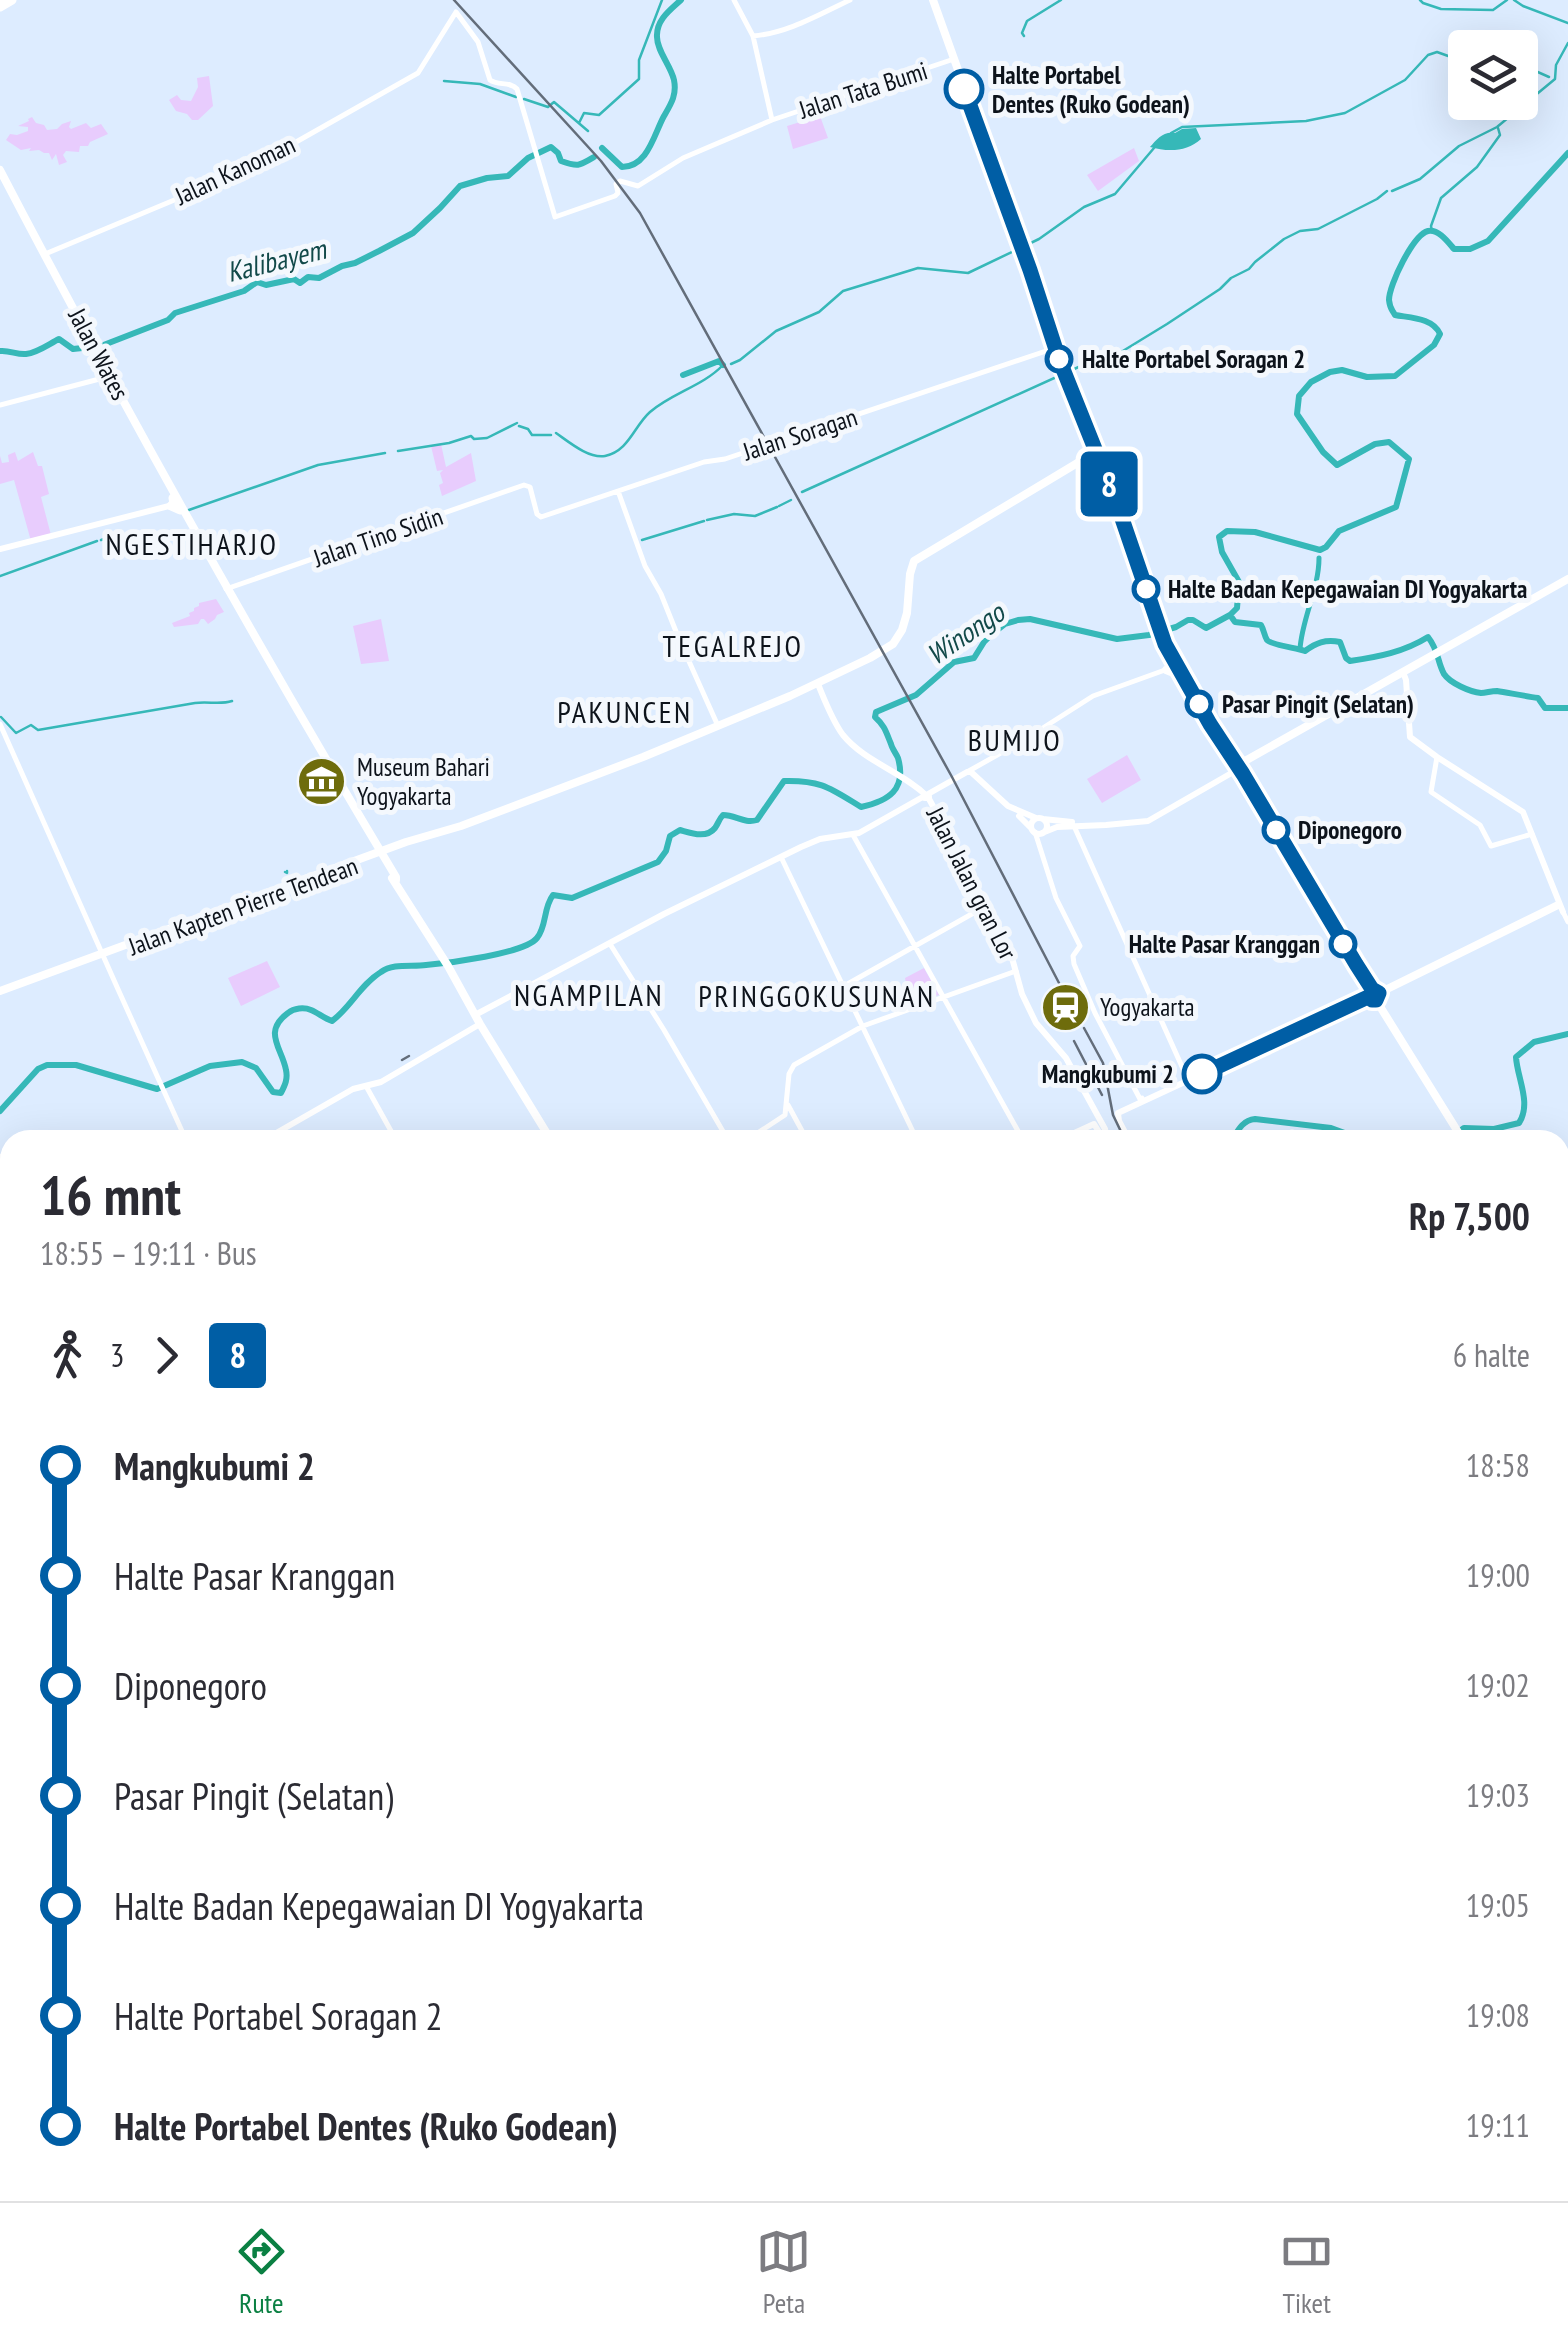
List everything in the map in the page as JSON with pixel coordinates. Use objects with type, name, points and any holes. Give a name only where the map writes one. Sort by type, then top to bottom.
[{"type":"main road","points":[[932,0],[1171,666],[1456,1130]]},
{"type":"main road","name":"Jalan Wates","points":[[2,180],[83,328]]},
{"type":"main road","name":"Jalan Wates","points":[[2,180],[176,504],[545,1130]]},
{"type":"main road","points":[[1049,325],[1062,364]]},
{"type":"main road","name":"Jalan Wates","points":[[96,353],[176,504]]},
{"type":"main road","name":"Jalan Kapten Pierre Tendean","points":[[0,993],[575,783],[818,684],[900,634],[906,620],[914,561],[1093,452]]},
{"type":"main road","points":[[0,550],[176,504]]},
{"type":"main road","points":[[926,796],[970,773],[1012,808],[1040,819],[1089,822],[1147,818],[1568,580]]},
{"type":"main road","points":[[1125,1130],[1119,1113],[1137,1102],[1562,906],[1531,834],[1513,807],[1410,736],[1404,673]]},
{"type":"main road","points":[[818,684],[842,733],[857,749],[926,796]]},
{"type":"main road","points":[[1036,831],[1148,820],[1236,768]]},
{"type":"main road","points":[[281,1130],[353,1089],[368,1089],[478,1020],[664,914],[820,839],[853,835],[964,776],[969,776],[1036,831]]},
{"type":"main road","name":"Jalan Jalan gran Lor","points":[[926,796],[1010,950],[1022,994],[1036,1023],[1066,1058],[1100,1130]]},
{"type":"main road","points":[[1036,831],[1046,826],[1040,819]]},
{"type":"main road","points":[[1036,831],[1031,823],[1040,819]]},
{"type":"main road","points":[[1081,1130],[1097,1123]]},
{"type":"street","points":[[734,0],[753,36],[772,120]]},
{"type":"street","points":[[753,36],[795,26],[850,0]]},
{"type":"street","name":"Jalan Kanoman","points":[[45,254],[240,171],[418,74],[456,12],[478,42],[491,82],[516,88],[555,217],[615,196],[618,182]]},
{"type":"street","name":"Jalan Tata Bumi","points":[[618,182],[638,186],[683,158],[772,120],[954,59]]},
{"type":"street","name":"Jalan Soragan","points":[[530,487],[536,514],[544,516],[1055,348]]},
{"type":"street","points":[[0,405],[108,376]]},
{"type":"street","name":"Jalan Tino Sidin","points":[[226,589],[524,484],[530,487]]},
{"type":"street","points":[[618,491],[645,566],[718,726]]},
{"type":"street","points":[[970,773],[1080,703],[1171,666]]},
{"type":"street","points":[[0,724],[182,1130]]},
{"type":"street","points":[[1437,757],[1431,792],[1482,828],[1491,846],[1531,834]]},
{"type":"street","points":[[1074,826],[1188,1079]]},
{"type":"street","points":[[1036,831],[1056,898],[1080,946],[1073,956],[1074,964],[1137,1102]]},
{"type":"street","points":[[853,835],[1016,1130]]},
{"type":"street","points":[[781,857],[912,1130]]},
{"type":"street","points":[[844,986],[986,906]]},
{"type":"street","points":[[1562,906],[1568,922]]},
{"type":"street","points":[[610,944],[722,1130]]},
{"type":"street","points":[[764,1130],[783,1118],[787,1110],[793,1066],[863,1026],[1016,971]]},
{"type":"street","points":[[368,1089],[391,1130]]},
{"type":"street","points":[[787,1102],[801,1130]]},
{"type":"shaded area","points":[[209,76],[213,106],[198,120],[176,111],[169,100],[177,95],[181,100],[191,101],[198,87],[197,78]]},
{"type":"shaded area","points":[[820,116],[828,138],[793,149],[787,126]]},
{"type":"shaded area","points":[[32,117],[47,130],[71,121],[71,129],[86,123],[91,128],[101,124],[108,134],[88,146],[80,146],[79,152],[66,151],[63,155],[67,162],[59,165],[56,154],[52,160],[49,153],[29,151],[31,148],[21,150],[6,140],[10,134],[28,131],[28,127],[18,126]]},
{"type":"shaded area","points":[[1196,128],[1201,139],[1183,149],[1150,147],[1164,134]]},
{"type":"shaded area","points":[[1134,148],[1139,161],[1098,191],[1087,175]]},
{"type":"shaded area","points":[[441,444],[446,467],[471,453],[476,481],[442,496],[439,485],[443,483],[443,470],[437,471],[431,446]]},
{"type":"shaded area","points":[[15,452],[18,461],[33,452],[38,466],[42,466],[49,494],[41,497],[51,535],[31,541],[14,480],[0,484],[0,456],[2,463],[9,462],[8,455]]},
{"type":"shaded area","points":[[216,599],[224,612],[208,624],[201,619],[198,624],[174,627],[172,623],[190,616],[199,603]]},
{"type":"shaded area","points":[[381,619],[389,661],[361,664],[353,626]]},
{"type":"shaded area","points":[[1127,755],[1141,780],[1102,803],[1087,779]]},
{"type":"shaded area","points":[[267,961],[280,987],[241,1006],[228,978]]},
{"type":"shaded area","points":[[924,968],[939,995],[917,1002],[905,978]]},
{"type":"waterway","points":[[579,123],[584,113],[599,115],[639,79],[639,60],[662,0]]},
{"type":"waterway","name":"Kalibayem","points":[[602,148],[622,167],[638,162],[649,148],[675,90],[657,31],[664,16],[681,0]]},
{"type":"waterway","points":[[1024,36],[1027,21],[1061,0]]},
{"type":"waterway","points":[[1420,0],[1441,9],[1493,10],[1507,0]]},
{"type":"waterway","points":[[1514,0],[1568,23]]},
{"type":"waterway","points":[[1392,191],[1420,179],[1459,146],[1497,127],[1555,79],[1556,65],[1568,43]]},
{"type":"waterway","points":[[1171,133],[1182,127],[1306,121],[1345,113],[1405,80],[1428,55],[1437,52],[1448,56]]},
{"type":"waterway","points":[[1538,72],[1549,77]]},
{"type":"waterway","points":[[444,81],[480,84],[516,97]]},
{"type":"waterway","points":[[524,99],[548,107],[554,102],[588,131]]},
{"type":"waterway","points":[[1432,231],[1441,198],[1477,167],[1500,135],[1498,128]]},
{"type":"waterway","name":"Kalibayem","points":[[0,351],[30,353],[59,339],[73,349],[101,346],[168,320],[175,313],[244,291],[257,282],[266,285],[294,279],[300,283],[308,277],[319,278],[413,233],[460,186],[508,176],[528,158],[551,147],[561,161],[571,164],[594,157]]},
{"type":"waterway","points":[[731,364],[776,331],[819,312],[843,291],[918,268],[968,273],[1039,239],[1084,207],[1115,194],[1154,148]]},
{"type":"waterway","name":"Winongo","points":[[0,1111],[38,1069],[47,1065],[76,1065],[157,1089],[210,1066],[242,1062],[256,1068],[273,1092],[281,1093],[287,1073],[275,1034],[280,1020],[290,1011],[308,1009],[332,1021],[367,983],[386,969],[485,957],[529,944],[540,933],[553,895],[572,898],[658,862],[670,836],[680,830],[707,833],[723,815],[757,820],[784,781],[825,786],[861,807],[887,797],[897,786],[900,769],[876,712],[916,695],[954,662],[974,658],[984,642],[1005,624],[1030,619],[1117,639],[1149,635],[1188,620],[1206,628],[1230,615],[1237,608],[1239,582],[1222,552],[1219,537],[1227,531],[1255,532],[1320,550],[1339,531],[1396,507],[1409,459],[1389,442],[1375,444],[1337,465],[1297,414],[1299,396],[1311,382],[1330,372],[1395,376],[1434,345],[1440,334],[1437,329],[1421,320],[1395,315],[1390,305],[1393,283],[1409,251],[1428,231],[1439,234],[1454,249],[1470,249],[1488,241],[1568,153]]},
{"type":"waterway","points":[[802,492],[1094,360],[1113,357],[1249,269],[1284,239],[1300,231],[1318,229],[1387,191]]},
{"type":"waterway","points":[[683,375],[719,361],[723,365]]},
{"type":"waterway","points":[[556,433],[592,455],[613,453],[626,444],[650,412],[723,365]]},
{"type":"waterway","points":[[398,451],[471,436],[487,438],[517,423]]},
{"type":"waterway","points":[[519,426],[532,435],[551,435]]},
{"type":"waterway","points":[[186,511],[318,465],[385,453]]},
{"type":"waterway","points":[[779,506],[791,500]]},
{"type":"waterway","points":[[707,520],[734,514],[755,516],[777,507]]},
{"type":"waterway","points":[[642,540],[704,521]]},
{"type":"waterway","points":[[101,540],[113,536]]},
{"type":"waterway","points":[[0,576],[97,541]]},
{"type":"waterway","points":[[1300,649],[1319,558]]},
{"type":"waterway","points":[[1230,615],[1235,622],[1261,625],[1267,640],[1279,645],[1305,651],[1321,642],[1340,642],[1350,661],[1410,647],[1428,637],[1451,681],[1471,691],[1538,698],[1545,708],[1568,708]]},
{"type":"waterway","points":[[1,717],[16,733],[31,725],[38,730],[195,703],[232,701]]},
{"type":"waterway","points":[[285,872],[287,871]]},
{"type":"waterway","points":[[1461,1130],[1519,1123],[1524,1099],[1516,1057],[1534,1042],[1568,1034]]},
{"type":"waterway","points":[[1238,1130],[1255,1119],[1336,1130]]},
{"type":"railway","points":[[454,0],[601,161],[640,213],[952,777],[1059,983]]},
{"type":"railway","points":[[1084,1028],[1103,1063],[1113,1115],[1120,1130]]},
{"type":"railway","points":[[1074,1041],[1102,1095]]},
{"type":"railway","points":[[402,1060],[409,1056]]},
{"type":"bus line","name":"8","points":[[964,89],[1165,644],[1300,874],[1372,989],[1379,993],[1376,1000],[1368,997],[1202,1074]]},
{"type":"place","name":"Halte Portabel Dentes (Ruko Godean)","points":[[964,89]]},
{"type":"place","name":"Halte Portabel Soragan 2","points":[[1059,359]]},
{"type":"place","name":"Halte Badan Kepegawaian DI Yogyakarta","points":[[1146,589]]},
{"type":"place","name":"Pasar Pingit (Selatan)","points":[[1199,704]]},
{"type":"place","name":"Museum Bahari Yogyakarta","points":[[322,781]]},
{"type":"place","name":"Diponegoro","points":[[1276,830]]},
{"type":"place","name":"Halte Pasar Kranggan","points":[[1343,944]]},
{"type":"place","name":"Yogyakarta","points":[[1065,1007]]},
{"type":"place","name":"Mangkubumi 2","points":[[1202,1074]]},
{"type":"district","name":"NGESTIHARJO","points":[[192,543]]},
{"type":"district","name":"TEGALREJO","points":[[733,645]]},
{"type":"district","name":"PAKUNCEN","points":[[625,711]]},
{"type":"district","name":"BUMIJO","points":[[1015,739]]},
{"type":"district","name":"NGAMPILAN","points":[[589,994]]},
{"type":"district","name":"PRINGGOKUSUNAN","points":[[817,995]]}]
